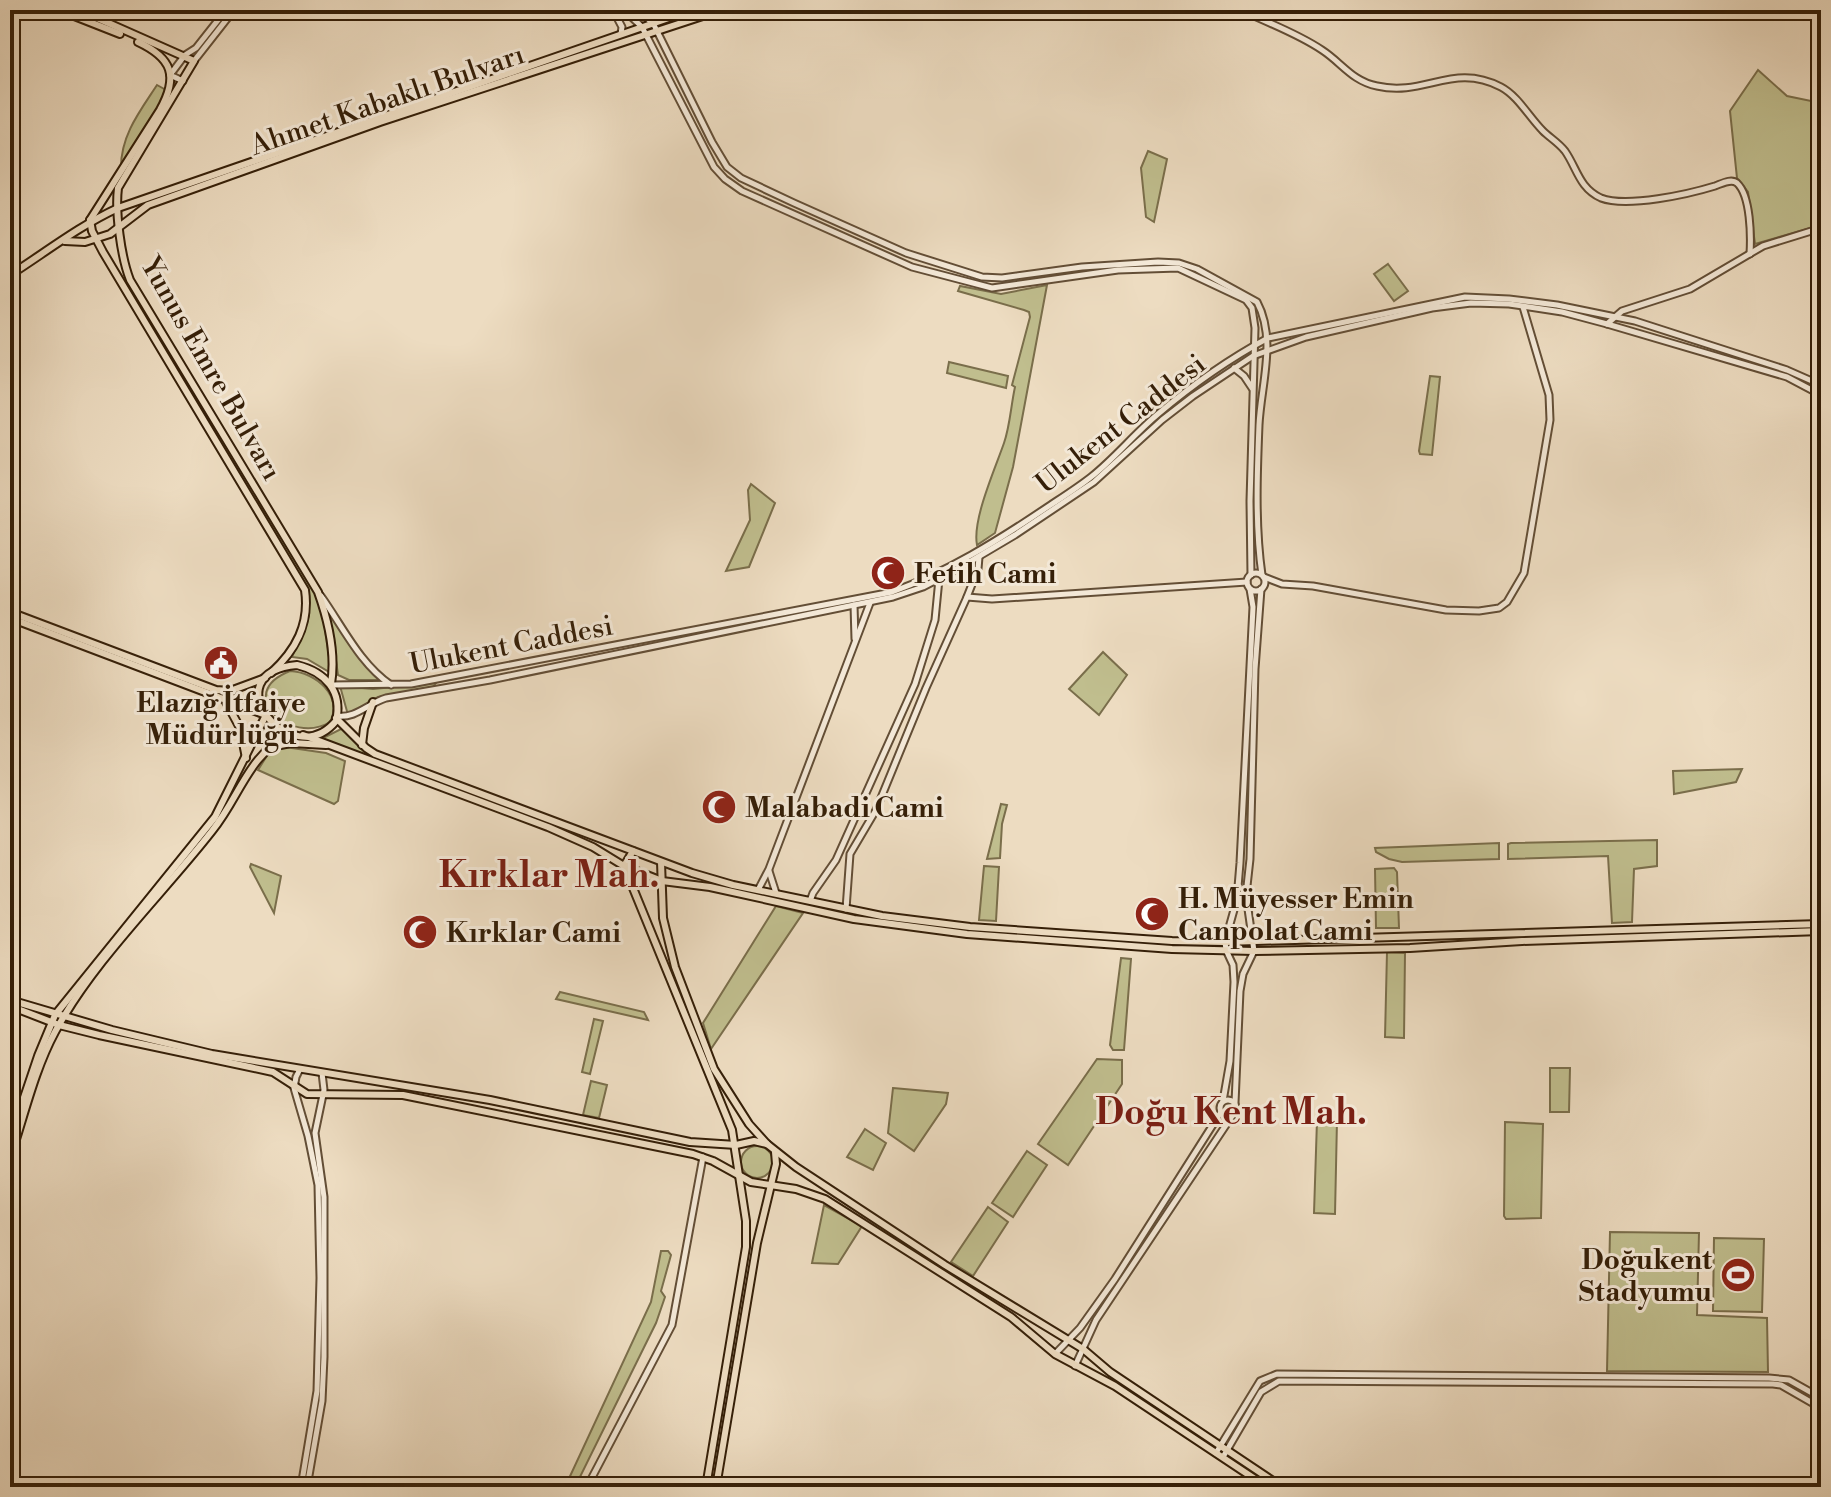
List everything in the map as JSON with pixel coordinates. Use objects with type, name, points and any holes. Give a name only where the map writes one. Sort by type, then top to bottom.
[{"type":"main road","points":[[59,10],[80,16],[161,54],[170,75],[167,98],[90,220],[76,230]]},
{"type":"main road","points":[[79,10],[194,61]]},
{"type":"main road","name":"Ahmet Kabaklı Bulvarı","points":[[121,228],[148,205],[643,31],[653,23],[692,10]]},
{"type":"main road","name":"Ahmet Kabaklı Bulvarı","points":[[90,220],[621,35],[657,31],[721,10]]},
{"type":"main road","name":"Yunus Emre Bulvarı","points":[[194,61],[118,188],[124,264],[130,280],[318,592],[327,621],[333,670],[331,684]]},
{"type":"main road","points":[[10,275],[63,241],[96,211]]},
{"type":"main road","points":[[123,247],[126,227],[133,215]]},
{"type":"main road","points":[[10,1139],[53,1018],[209,825],[246,758],[264,716],[257,697],[268,675],[289,654],[300,635],[307,613],[305,590],[92,231],[90,220]]},
{"type":"main road","points":[[63,241],[85,242],[121,228]]},
{"type":"main road","points":[[10,612],[224,692],[297,665],[315,671],[331,684],[337,699],[337,717],[321,734],[291,733],[264,716],[10,618]]},
{"type":"main road","points":[[226,702],[240,728],[246,758]]},
{"type":"main road","points":[[362,745],[373,702]]},
{"type":"main road","points":[[337,717],[362,745],[375,754],[695,874],[846,909],[970,927],[1172,941],[1253,942],[1821,924]]},
{"type":"main road","points":[[10,1158],[40,1067],[64,1017],[109,956],[212,831],[255,760],[267,747],[291,733]]},
{"type":"main road","points":[[303,735],[548,827],[585,843],[624,866],[662,881],[710,887],[817,913],[909,928],[1172,949],[1254,951],[1410,948],[1821,931]]},
{"type":"main road","points":[[267,747],[291,743],[318,747],[327,745]]},
{"type":"main road","points":[[624,866],[633,851]]},
{"type":"main road","points":[[661,862],[663,918],[668,943],[714,1069],[749,1124],[767,1144],[945,1265],[1083,1349],[1267,1487]]},
{"type":"main road","points":[[624,866],[736,1145],[746,1221],[746,1247],[706,1487]]},
{"type":"main road","points":[[10,1000],[53,1018],[59,1025],[261,1069],[279,1075],[307,1094],[403,1095],[703,1157],[751,1182],[804,1191],[825,1199],[1011,1317],[1055,1354],[1115,1386],[1282,1487]]},
{"type":"main road","points":[[10,1006],[183,1048],[490,1100],[690,1142],[736,1145],[754,1141],[767,1144]]},
{"type":"main road","points":[[716,1487],[757,1243],[776,1164],[775,1152]]},
{"type":"street","points":[[183,81],[170,75],[226,10]]},
{"type":"street","points":[[194,61],[234,10]]},
{"type":"street","points":[[613,10],[622,27],[621,35]]},
{"type":"street","points":[[624,10],[643,31],[714,167],[742,191],[912,267],[992,288],[1118,270],[1178,268],[1246,300],[1254,318],[1251,575],[1247,582]]},
{"type":"street","points":[[636,10],[653,23],[712,142],[727,167],[741,178],[906,253],[982,277],[1002,278],[1082,267],[1179,263],[1251,296],[1261,309],[1268,338],[1259,426],[1257,539],[1263,576],[1255,669],[1250,859],[1246,895],[1254,951],[1241,983],[1237,1110],[1096,1320],[1075,1366]]},
{"type":"street","points":[[1241,10],[1308,42],[1367,84],[1404,89],[1459,76],[1504,89],[1565,151],[1580,181],[1602,198],[1638,200],[1700,190],[1732,181],[1737,183],[1745,196],[1751,235],[1750,254]]},
{"type":"street","name":"Ulukent Caddesi","points":[[331,684],[391,685],[865,598],[921,582],[1012,531],[1091,477],[1159,414],[1268,338],[1465,297],[1509,299],[1614,316],[1690,289],[1784,237],[1821,228]]},
{"type":"street","points":[[337,717],[349,717],[373,702],[893,597],[939,579],[980,556],[1094,482],[1162,420],[1253,356],[1306,337],[1432,308],[1471,303],[1562,312],[1787,377],[1821,395]]},
{"type":"street","points":[[1250,589],[1282,584],[1313,586],[1446,610],[1479,611],[1499,608],[1507,602],[1524,573],[1550,420],[1549,395],[1523,307]]},
{"type":"street","points":[[1614,316],[1787,370],[1821,385]]},
{"type":"street","name":"Ulukent Caddesi","points":[[1607,324],[1614,316]]},
{"type":"street","points":[[1234,368],[1253,388]]},
{"type":"street","points":[[846,909],[850,854],[876,810],[967,597],[980,556]]},
{"type":"street","points":[[1251,575],[1282,584]]},
{"type":"street","points":[[810,901],[836,860],[915,684],[935,620],[939,579]]},
{"type":"street","points":[[967,597],[992,599],[1117,588],[1247,582]]},
{"type":"street","points":[[1055,1354],[1080,1328],[1130,1256],[1221,1112],[1230,1061],[1234,982],[1233,965],[1225,942],[1237,899],[1253,607],[1247,582]]},
{"type":"street","points":[[318,592],[377,676],[391,685]]},
{"type":"street","points":[[758,890],[769,869],[870,602]]},
{"type":"street","points":[[854,605],[855,641]]},
{"type":"street","points":[[769,869],[776,893]]},
{"type":"street","points":[[300,1069],[294,1088],[308,1136],[320,1203],[317,1391],[304,1487]]},
{"type":"street","points":[[304,1487],[322,1401],[324,1372],[324,1197],[315,1133],[324,1084],[322,1073]]},
{"type":"street","points":[[1223,1101],[1235,1103]]},
{"type":"street","points":[[1221,1112],[1227,1117],[1232,1116]]},
{"type":"street","points":[[587,1487],[672,1325],[703,1157]]},
{"type":"street","points":[[1221,1452],[1260,1381],[1277,1374],[1769,1378],[1789,1380],[1821,1398]]},
{"type":"street","points":[[1221,1452],[1261,1392],[1279,1381],[1773,1384],[1781,1385],[1821,1408]]},
{"type":"street","points":[[1806,1487],[1821,1475]]},
{"type":"shaded area","points":[[1758,70],[1787,96],[1821,103],[1821,225],[1755,244],[1748,192],[1737,178],[1730,111]]},
{"type":"shaded area","points":[[157,85],[166,90],[165,97],[121,167],[128,134]]},
{"type":"shaded area","points":[[1148,151],[1167,159],[1154,222],[1146,217],[1141,168]]},
{"type":"shaded area","points":[[1388,264],[1408,291],[1394,301],[1374,274]]},
{"type":"shaded area","points":[[1047,285],[1013,467],[995,533],[977,545],[981,509],[1006,436],[1015,387],[1012,385],[1030,317],[1029,312],[1024,310],[958,291],[960,286],[1001,294]]},
{"type":"shaded area","points":[[949,362],[1008,376],[1006,388],[947,373]]},
{"type":"shaded area","points":[[1430,376],[1440,377],[1432,455],[1420,454],[1419,451]]},
{"type":"shaded area","points":[[751,484],[775,503],[749,567],[726,571],[750,520],[748,490]]},
{"type":"shaded area","points":[[259,502],[316,592],[324,621],[331,673],[307,659],[292,657],[309,616],[308,594]]},
{"type":"shaded area","points":[[329,611],[381,680],[349,680],[338,675]]},
{"type":"shaded area","points":[[1103,652],[1127,675],[1099,715],[1069,689]]},
{"type":"shaded area","points":[[290,671],[309,676],[325,687],[333,703],[330,722],[315,728],[299,727],[274,714],[267,704],[266,692],[273,681]]},
{"type":"shaded area","points":[[436,683],[433,687],[378,697],[348,715],[340,686],[373,689]]},
{"type":"shaded area","points":[[345,727],[361,747],[504,807],[321,739]]},
{"type":"shaded area","points":[[285,747],[326,753],[345,761],[338,801],[334,804],[258,770],[268,754]]},
{"type":"shaded area","points":[[1742,769],[1736,782],[1674,794],[1673,771]]},
{"type":"shaded area","points":[[1001,804],[1007,805],[1002,824],[1000,858],[987,859]]},
{"type":"shaded area","points":[[1657,840],[1657,866],[1634,869],[1632,922],[1612,923],[1608,856],[1508,859],[1508,844],[1511,843]]},
{"type":"shaded area","points":[[1499,843],[1499,859],[1402,862],[1389,859],[1376,852],[1375,848]]},
{"type":"shaded area","points":[[251,864],[281,876],[274,913],[250,867]]},
{"type":"shaded area","points":[[984,866],[999,867],[996,921],[979,920]]},
{"type":"shaded area","points":[[1394,868],[1397,872],[1399,928],[1376,928],[1375,869]]},
{"type":"shaded area","points":[[776,906],[803,913],[711,1049],[703,1023]]},
{"type":"shaded area","points":[[1387,952],[1405,953],[1404,1038],[1385,1037]]},
{"type":"shaded area","points":[[1121,958],[1131,959],[1124,1050],[1113,1050],[1110,1045]]},
{"type":"shaded area","points":[[560,992],[644,1012],[648,1020],[556,999]]},
{"type":"shaded area","points":[[594,1019],[603,1021],[590,1074],[582,1072]]},
{"type":"shaded area","points":[[1097,1059],[1122,1060],[1122,1084],[1068,1165],[1038,1144]]},
{"type":"shaded area","points":[[1550,1068],[1570,1068],[1569,1112],[1550,1112]]},
{"type":"shaded area","points":[[591,1081],[607,1085],[599,1118],[583,1115]]},
{"type":"shaded area","points":[[893,1088],[948,1093],[946,1104],[914,1151],[888,1133]]},
{"type":"shaded area","points":[[1317,1120],[1337,1120],[1335,1214],[1314,1213]]},
{"type":"shaded area","points":[[1505,1122],[1543,1124],[1541,1218],[1506,1219],[1504,1216]]},
{"type":"shaded area","points":[[865,1129],[886,1143],[873,1170],[847,1157]]},
{"type":"shaded area","points":[[757,1146],[768,1151],[773,1162],[768,1173],[757,1178],[746,1173],[741,1162],[746,1151]]},
{"type":"shaded area","points":[[1027,1151],[1047,1165],[1013,1217],[992,1203]]},
{"type":"shaded area","points":[[824,1205],[862,1226],[838,1264],[812,1263]]},
{"type":"shaded area","points":[[988,1207],[1008,1222],[973,1276],[951,1262]]},
{"type":"shaded area","points":[[1610,1232],[1699,1233],[1697,1315],[1767,1318],[1768,1372],[1607,1371]]},
{"type":"shaded area","name":"Doğukent Stadyumu","points":[[1714,1238],[1764,1239],[1762,1312],[1713,1311]]},
{"type":"shaded area","points":[[661,1251],[668,1251],[671,1255],[661,1291],[665,1297],[656,1323],[575,1487],[565,1487],[651,1302]]},
{"type":"place","name":"Fetih Cami","points":[[888,573]]},
{"type":"place","name":"Elazığ İtfaiye Müdürlüğü","points":[[221,663]]},
{"type":"place","name":"Malabadi Cami","points":[[719,807]]},
{"type":"place","name":"H. Müyesser Emin Canpolat Cami","points":[[1152,914]]},
{"type":"place","name":"Kırklar Cami","points":[[420,932]]},
{"type":"place","name":"Doğukent Stadyumu","points":[[1738,1275]]},
{"type":"district","name":"Kırklar Mah.","points":[[549,874]]},
{"type":"district","name":"Doğu Kent Mah.","points":[[1231,1111]]}]
